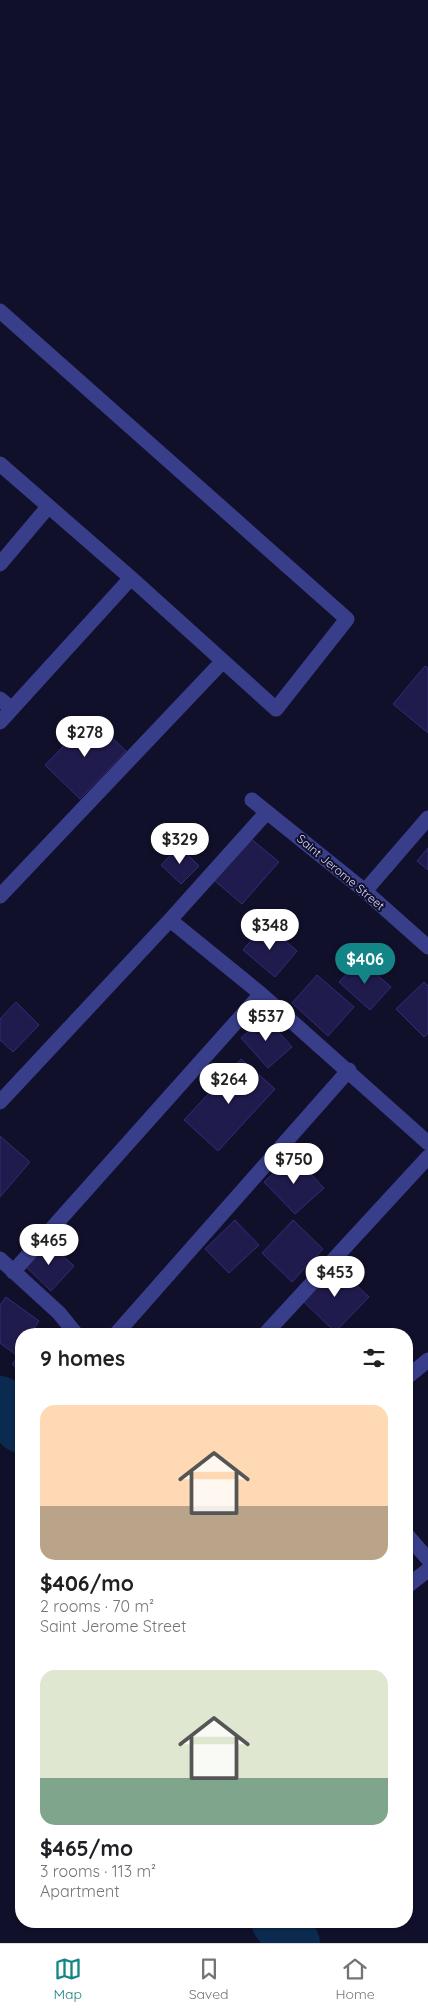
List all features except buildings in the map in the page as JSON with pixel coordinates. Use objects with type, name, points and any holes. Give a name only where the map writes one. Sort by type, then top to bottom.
[{"type":"street","points":[[0,311],[348,619],[276,709],[131,578],[0,464]]},
{"type":"street","points":[[0,564],[48,507]]},
{"type":"street","points":[[0,722],[131,578]]},
{"type":"street","points":[[0,896],[223,661]]},
{"type":"street","points":[[0,700],[12,710]]},
{"type":"street","name":"Saint Jerome Street","points":[[252,800],[365,891],[428,947]]},
{"type":"street","points":[[0,1102],[170,920],[267,812]]},
{"type":"street","points":[[365,891],[428,818]]},
{"type":"street","points":[[170,920],[261,994],[349,1070],[428,1143]]},
{"type":"street","points":[[13,1272],[261,994]]},
{"type":"street","points":[[121,1328],[349,1070]]},
{"type":"street","points":[[270,1328],[428,1156]]},
{"type":"street","points":[[0,1259],[59,1313],[71,1328]]},
{"type":"street","points":[[413,1372],[428,1360]]},
{"type":"street","points":[[413,1542],[428,1559]]},
{"type":"street","points":[[413,1582],[428,1570]]},
{"type":"waterway","points":[[0,1402],[15,1420]]},
{"type":"waterway","points":[[282,1928],[294,1943]]}]
